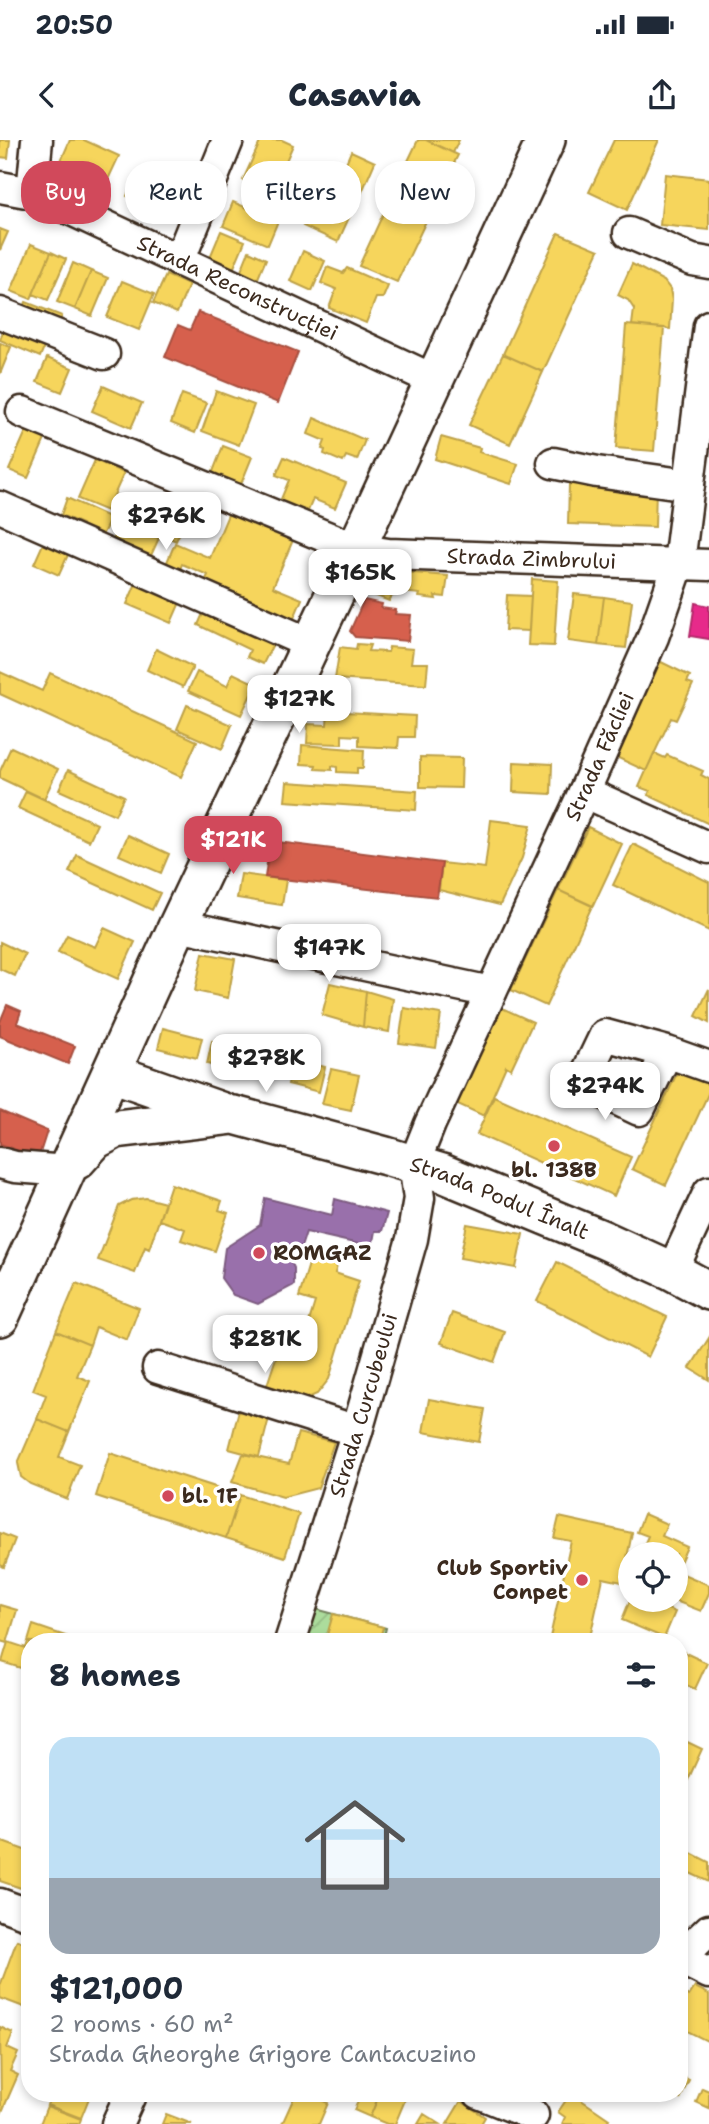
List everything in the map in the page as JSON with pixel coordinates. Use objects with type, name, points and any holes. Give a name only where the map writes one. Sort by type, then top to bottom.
[{"type":"main road","points":[[0,1317],[178,925],[356,550],[545,140]]},
{"type":"main road","points":[[111,1073],[234,1115]]},
{"type":"main road","name":"Strada Podul Înalt","points":[[67,1171],[95,1140],[116,1129],[234,1115],[414,1164],[531,1209],[672,1271],[709,1291]]},
{"type":"main road","name":"Strada Podul Înalt","points":[[67,1171],[105,1155],[213,1135],[283,1128]]},
{"type":"street","points":[[35,161],[37,140]]},
{"type":"street","points":[[179,261],[228,140]]},
{"type":"street","name":"Strada Reconstrucției","points":[[0,187],[21,191]]},
{"type":"street","name":"Strada Reconstrucției","points":[[101,224],[434,380]]},
{"type":"street","points":[[629,233],[692,260],[709,263]]},
{"type":"street","points":[[0,313],[104,354]]},
{"type":"street","name":"Strada Făcliei","points":[[414,1164],[429,1124],[653,637],[679,564],[709,326]]},
{"type":"street","name":"Strada Zimbrului","points":[[22,412],[356,550],[388,554],[709,565]]},
{"type":"street","points":[[553,463],[689,485]]},
{"type":"street","points":[[0,507],[311,644]]},
{"type":"street","points":[[584,792],[709,848]]},
{"type":"street","points":[[178,925],[491,992]]},
{"type":"street","points":[[667,1052],[709,1067]]},
{"type":"street","points":[[0,1163],[15,1167],[67,1171]]},
{"type":"street","name":"Strada Curcubeului","points":[[293,1633],[357,1431],[418,1214],[419,1198],[414,1164]]},
{"type":"street","points":[[672,1271],[709,1192]]},
{"type":"street","points":[[158,1368],[357,1431]]},
{"type":"street","points":[[0,1904],[21,1911]]},
{"type":"street","points":[[688,1950],[709,1930]]},
{"type":"street","points":[[688,1963],[709,1973]]},
{"type":"street","points":[[117,2124],[127,2102]]},
{"type":"street","points":[[508,2102],[537,2111]]},
{"type":"green space","points":[[312,1608],[386,1628],[385,1633],[305,1633]]},
{"type":"building: Homes","points":[[0,140],[10,140],[8,158],[0,157]]},
{"type":"building: Homes","points":[[70,140],[84,140],[119,156],[111,173],[111,161],[61,161]]},
{"type":"building: Homes","points":[[261,140],[282,140],[293,145],[286,161],[252,161]]},
{"type":"building: Homes","points":[[418,140],[426,140],[458,155],[455,161],[408,161]]},
{"type":"building: Homes","points":[[426,140],[459,140],[453,153]]},
{"type":"building: Homes","points":[[614,140],[659,140],[627,210],[589,192]]},
{"type":"building: Homes","points":[[351,151],[375,162],[361,194],[361,161],[347,161]]},
{"type":"building: Homes","points":[[665,174],[709,179],[709,230],[660,225]]},
{"type":"building: Homes","points":[[233,202],[241,205],[241,224],[277,224],[268,245],[223,226],[227,224]]},
{"type":"building: Homes","points":[[304,224],[346,224],[338,242],[303,226]]},
{"type":"building: Homes","points":[[378,224],[425,224],[397,282],[359,266]]},
{"type":"building: Homes","points":[[0,229],[8,232],[0,250]]},
{"type":"building: Homes","points":[[221,231],[245,241],[232,272],[208,262]]},
{"type":"building: Homes","points":[[558,233],[599,250],[543,372],[503,354]]},
{"type":"building: Homes","points":[[31,244],[51,252],[31,299],[11,291]]},
{"type":"building: Homes","points":[[249,251],[266,259],[256,283],[239,276]]},
{"type":"building: Homes","points":[[303,251],[325,261],[312,291],[290,281]]},
{"type":"building: Homes","points":[[51,252],[66,259],[48,300],[33,294]]},
{"type":"building: Homes","points":[[73,263],[91,271],[75,309],[57,302]]},
{"type":"building: Homes","points":[[632,264],[664,281],[670,289],[670,329],[632,325],[634,309],[628,300],[618,295]]},
{"type":"building: Homes","points":[[327,267],[343,273],[347,268],[388,286],[383,298],[376,298],[366,323],[329,308],[336,289],[321,283]]},
{"type":"building: Homes","points":[[91,271],[108,278],[92,316],[75,309]]},
{"type":"building: Homes","points":[[166,275],[189,285],[177,313],[153,303]]},
{"type":"building: Homes","points":[[122,281],[154,294],[139,330],[107,317]]},
{"type":"building: Homes","points":[[26,302],[62,316],[56,332],[20,318]]},
{"type":"building: Homes","points":[[6,323],[47,340],[40,357],[0,340]]},
{"type":"building: Homes","points":[[626,325],[664,328],[654,451],[616,448]]},
{"type":"building: Homes","points":[[0,343],[11,347],[0,374]]},
{"type":"building: Homes","points":[[503,354],[543,372],[510,444],[469,425]]},
{"type":"building: Homes","points":[[47,358],[72,368],[62,392],[37,382]]},
{"type":"building: Homes","points":[[103,386],[142,403],[131,428],[92,411]]},
{"type":"building: Homes","points":[[216,391],[254,405],[239,445],[202,431]]},
{"type":"building: Homes","points":[[182,394],[207,403],[195,433],[171,423]]},
{"type":"building: Homes","points":[[314,418],[365,440],[357,460],[346,456],[343,462],[324,454],[325,450],[322,449],[325,441],[308,434]]},
{"type":"building: Homes","points":[[27,429],[46,437],[28,478],[9,470]]},
{"type":"building: Homes","points":[[441,437],[480,448],[479,452],[518,464],[511,484],[435,459]]},
{"type":"building: Homes","points":[[223,446],[252,457],[237,494],[209,482]]},
{"type":"building: Homes","points":[[284,457],[346,483],[335,508],[313,499],[303,523],[276,511],[289,480],[276,475]]},
{"type":"building: Homes","points":[[95,460],[124,473],[107,511],[78,499]]},
{"type":"building: Homes","points":[[569,484],[656,487],[655,527],[568,524]]},
{"type":"building: Homes","points":[[171,494],[193,504],[176,541],[154,531]]},
{"type":"building: Homes","points":[[67,498],[111,518],[98,543],[78,534],[82,524],[61,515]]},
{"type":"building: Homes","points":[[130,498],[158,511],[149,531],[122,519]]},
{"type":"building: Homes","points":[[232,505],[296,533],[273,587],[302,599],[289,630],[258,616],[263,605],[222,587],[218,596],[202,589],[208,575],[182,564],[176,580],[162,574],[175,543],[210,558]]},
{"type":"building: Homes","points":[[121,521],[159,538],[148,562],[110,546]]},
{"type":"building: Homes","points":[[46,537],[71,548],[59,575],[34,564]]},
{"type":"building: Homes","points":[[390,571],[448,576],[445,597],[435,596],[436,599],[402,592],[392,596],[389,601],[369,593],[376,578]]},
{"type":"building: Homes","points":[[532,579],[558,581],[554,646],[528,645]]},
{"type":"building: Homes","points":[[137,581],[181,600],[171,623],[127,604]]},
{"type":"building: Homes","points":[[574,594],[604,597],[598,645],[568,641]]},
{"type":"building: Homes","points":[[507,595],[531,596],[529,631],[505,630]]},
{"type":"building: Homes","points":[[604,597],[632,601],[626,648],[598,645]]},
{"type":"building: Homes","points":[[205,609],[274,642],[263,664],[247,657],[250,650],[198,625]]},
{"type":"building: Homes","points":[[357,644],[370,645],[368,651],[388,652],[389,647],[413,649],[411,663],[428,663],[426,685],[335,679],[340,647],[356,649]]},
{"type":"building: Homes","points":[[156,649],[193,667],[183,687],[147,670]]},
{"type":"building: Homes","points":[[659,661],[690,676],[687,682],[693,684],[676,720],[671,718],[646,771],[614,756]]},
{"type":"building: Homes","points":[[0,672],[42,691],[50,673],[197,741],[181,777],[0,694]]},
{"type":"building: Homes","points":[[197,672],[227,686],[233,673],[256,684],[241,715],[188,691]]},
{"type":"building: Homes","points":[[187,705],[232,725],[222,749],[177,729]]},
{"type":"building: Homes","points":[[328,711],[415,716],[414,737],[399,737],[398,748],[359,746],[359,736],[342,735],[342,744],[307,743],[308,724],[327,725]]},
{"type":"building: Homes","points":[[302,745],[364,750],[363,768],[357,768],[357,773],[337,772],[337,767],[332,766],[332,770],[315,769],[316,765],[301,764]]},
{"type":"building: Homes","points":[[11,747],[58,769],[44,799],[0,778],[0,771]]},
{"type":"building: Homes","points":[[654,753],[665,758],[667,755],[703,771],[701,775],[709,779],[709,824],[648,795],[650,791],[639,787]]},
{"type":"building: Homes","points":[[420,757],[462,758],[461,788],[420,787]]},
{"type":"building: Homes","points":[[514,762],[552,764],[551,794],[513,792]]},
{"type":"building: Homes","points":[[68,770],[124,796],[115,815],[59,790]]},
{"type":"building: Homes","points":[[287,782],[417,791],[416,810],[285,801]]},
{"type":"building: Homes","points":[[26,791],[97,824],[89,841],[18,808]]},
{"type":"building: Homes","points":[[491,820],[531,825],[522,858],[500,905],[439,890],[442,863],[485,868]]},
{"type":"building: Homes","points":[[588,827],[622,844],[593,906],[558,890]]},
{"type":"building: Homes","points":[[128,835],[169,854],[161,873],[119,855]]},
{"type":"building: Homes","points":[[633,844],[709,882],[709,931],[613,885]]},
{"type":"building: Homes","points":[[77,855],[160,893],[152,910],[69,872]]},
{"type":"building: Homes","points":[[241,874],[286,880],[282,905],[237,898]]},
{"type":"building: Homes","points":[[558,890],[592,906],[546,1006],[511,990]]},
{"type":"building: Homes","points":[[104,928],[135,942],[118,979],[58,952],[67,935],[95,947]]},
{"type":"building: Homes","points":[[0,942],[25,954],[15,976],[0,969]]},
{"type":"building: Homes","points":[[203,953],[235,959],[228,998],[195,991]]},
{"type":"building: Homes","points":[[330,983],[366,991],[363,1027],[322,1015]]},
{"type":"building: Homes","points":[[709,989],[709,1023],[696,1016]]},
{"type":"building: Homes","points":[[366,991],[393,999],[389,1032],[363,1027]]},
{"type":"building: Homes","points":[[493,1004],[533,1022],[511,1069],[506,1066],[484,1116],[449,1100]]},
{"type":"building: Homes","points":[[404,1008],[441,1014],[436,1048],[399,1043]]},
{"type":"building: Homes","points":[[163,1028],[202,1038],[197,1058],[158,1048]]},
{"type":"building: Homes","points":[[212,1041],[251,1051],[245,1074],[207,1064]]},
{"type":"building: Homes","points":[[294,1059],[325,1067],[319,1092],[288,1084]]},
{"type":"building: Homes","points":[[331,1069],[359,1075],[351,1110],[322,1104]]},
{"type":"building: Homes","points":[[679,1069],[709,1084],[709,1092],[666,1185],[632,1169]]},
{"type":"building: Homes","name":"bl. 138B","points":[[494,1096],[631,1157],[614,1196],[477,1134]]},
{"type":"building: Homes","points":[[171,1184],[222,1201],[219,1210],[228,1213],[215,1251],[181,1240],[185,1229],[159,1220]]},
{"type":"building: Homes","points":[[146,1198],[165,1203],[149,1249],[145,1247],[135,1273],[98,1260],[119,1206],[131,1200]]},
{"type":"building: Homes","points":[[467,1224],[523,1234],[516,1268],[460,1258]]},
{"type":"building: Homes","points":[[312,1254],[338,1263],[335,1273],[359,1281],[329,1379],[317,1394],[301,1401],[264,1394],[278,1352],[298,1358],[315,1302],[299,1297]]},
{"type":"building: Homes","points":[[557,1262],[667,1317],[648,1357],[537,1301]]},
{"type":"building: Homes","points":[[76,1283],[139,1308],[127,1340],[96,1327],[90,1345],[56,1331]]},
{"type":"building: Homes","points":[[452,1313],[505,1332],[494,1362],[441,1343]]},
{"type":"building: Homes","points":[[56,1331],[90,1345],[77,1376],[90,1381],[69,1432],[37,1419],[46,1395],[33,1390]]},
{"type":"building: Homes","points":[[709,1338],[709,1380],[690,1368]]},
{"type":"building: Homes","points":[[429,1399],[485,1409],[479,1442],[423,1432]]},
{"type":"building: Homes","points":[[239,1410],[269,1418],[259,1457],[229,1449]]},
{"type":"building: Homes","points":[[37,1419],[69,1432],[59,1457],[80,1465],[67,1499],[30,1484],[21,1477],[18,1463]]},
{"type":"building: Homes","points":[[298,1433],[334,1442],[318,1488],[283,1497],[232,1482],[243,1454],[289,1464]]},
{"type":"building: Homes","name":"bl. 1F","points":[[110,1453],[240,1495],[226,1538],[96,1496]]},
{"type":"building: Homes","points":[[240,1495],[299,1514],[285,1557],[226,1538]]},
{"type":"building: Homes","points":[[644,1514],[667,1524],[662,1536],[676,1542],[645,1542],[648,1536],[637,1532]]},
{"type":"building: Homes","name":"Club Sportiv Conpet","points":[[559,1517],[632,1533],[630,1542],[618,1542],[618,1581],[603,1578],[591,1633],[551,1633],[571,1541],[554,1538]]},
{"type":"building: Homes","points":[[0,1533],[15,1539],[4,1567],[0,1565]]},
{"type":"building: Homes","points":[[688,1576],[709,1585],[709,1593],[701,1611],[688,1606]]},
{"type":"building: Homes","points":[[0,1605],[17,1610],[7,1643],[0,1641]]},
{"type":"building: Homes","points":[[625,1612],[675,1612],[666,1633],[652,1633],[622,1620]]},
{"type":"building: Homes","points":[[333,1614],[383,1627],[381,1633],[328,1633]]},
{"type":"building: Homes","points":[[33,1625],[57,1633],[31,1633]]},
{"type":"building: Homes","points":[[8,1642],[21,1646],[21,1668],[2,1662]]},
{"type":"building: Homes","points":[[688,1654],[707,1663],[695,1689],[688,1686]]},
{"type":"building: Homes","points":[[688,1742],[702,1749],[688,1780]]},
{"type":"building: Homes","points":[[0,1841],[21,1849],[21,1888],[0,1881]]},
{"type":"building: Homes","points":[[688,1852],[709,1862],[709,1882],[688,1872]]},
{"type":"building: Homes","points":[[17,1940],[21,1941],[21,2006],[0,1998],[0,1986]]},
{"type":"building: Homes","points":[[695,1987],[709,1994],[709,2042],[688,2032],[689,1996]]},
{"type":"building: Homes","points":[[0,2027],[13,2033],[7,2048],[18,2053],[10,2071],[18,2075],[1,2114]]},
{"type":"building: Homes","points":[[702,2088],[709,2091],[709,2108],[696,2102]]},
{"type":"building: Homes","points":[[48,2102],[87,2102],[81,2118],[47,2105]]},
{"type":"building: Homes","points":[[292,2102],[328,2103],[319,2124],[282,2124]]},
{"type":"building: Homes","points":[[358,2102],[376,2102],[370,2117],[354,2110]]},
{"type":"building: Homes","points":[[376,2102],[404,2102],[395,2124],[387,2124],[370,2117]]},
{"type":"building: Homes","points":[[460,2102],[485,2117],[481,2124],[447,2124]]},
{"type":"building: Homes","points":[[565,2102],[584,2102],[609,2119],[605,2124],[562,2124],[565,2117],[558,2112]]},
{"type":"building: Homes","points":[[47,2106],[81,2119],[79,2124],[40,2124]]},
{"type":"building: Homes","points":[[166,2114],[192,2124],[162,2124]]},
{"type":"building: Homes","points":[[424,2114],[440,2124],[418,2124]]},
{"type":"building: Shops","points":[[198,312],[298,352],[278,403],[165,357],[178,325],[190,330]]},
{"type":"building: Shops","points":[[364,600],[382,604],[381,608],[396,610],[395,614],[411,615],[408,641],[355,637],[350,631]]},
{"type":"building: Shops","points":[[270,841],[442,863],[437,897],[265,877]]},
{"type":"building: Shops","points":[[7,1005],[21,1011],[17,1023],[75,1046],[68,1064],[0,1036],[0,1022]]},
{"type":"building: Shops","points":[[0,1111],[47,1131],[39,1156],[9,1153],[12,1148],[0,1144]]},
{"type":"building: Offices","name":"ROMGAZ","points":[[265,1198],[332,1215],[335,1199],[387,1213],[382,1231],[375,1231],[372,1247],[306,1232],[300,1250],[288,1256],[294,1268],[294,1285],[258,1304],[233,1295],[221,1278],[225,1248],[260,1225]]},
{"type":"building: Health","points":[[695,603],[709,606],[709,639],[690,636]]},
{"type":"place","name":"bl. 138B","points":[[554,1146]]},
{"type":"place","name":"ROMGAZ","points":[[259,1253]]},
{"type":"place","name":"bl. 1F","points":[[168,1496]]},
{"type":"place","name":"Club Sportiv Conpet","points":[[582,1580]]}]
